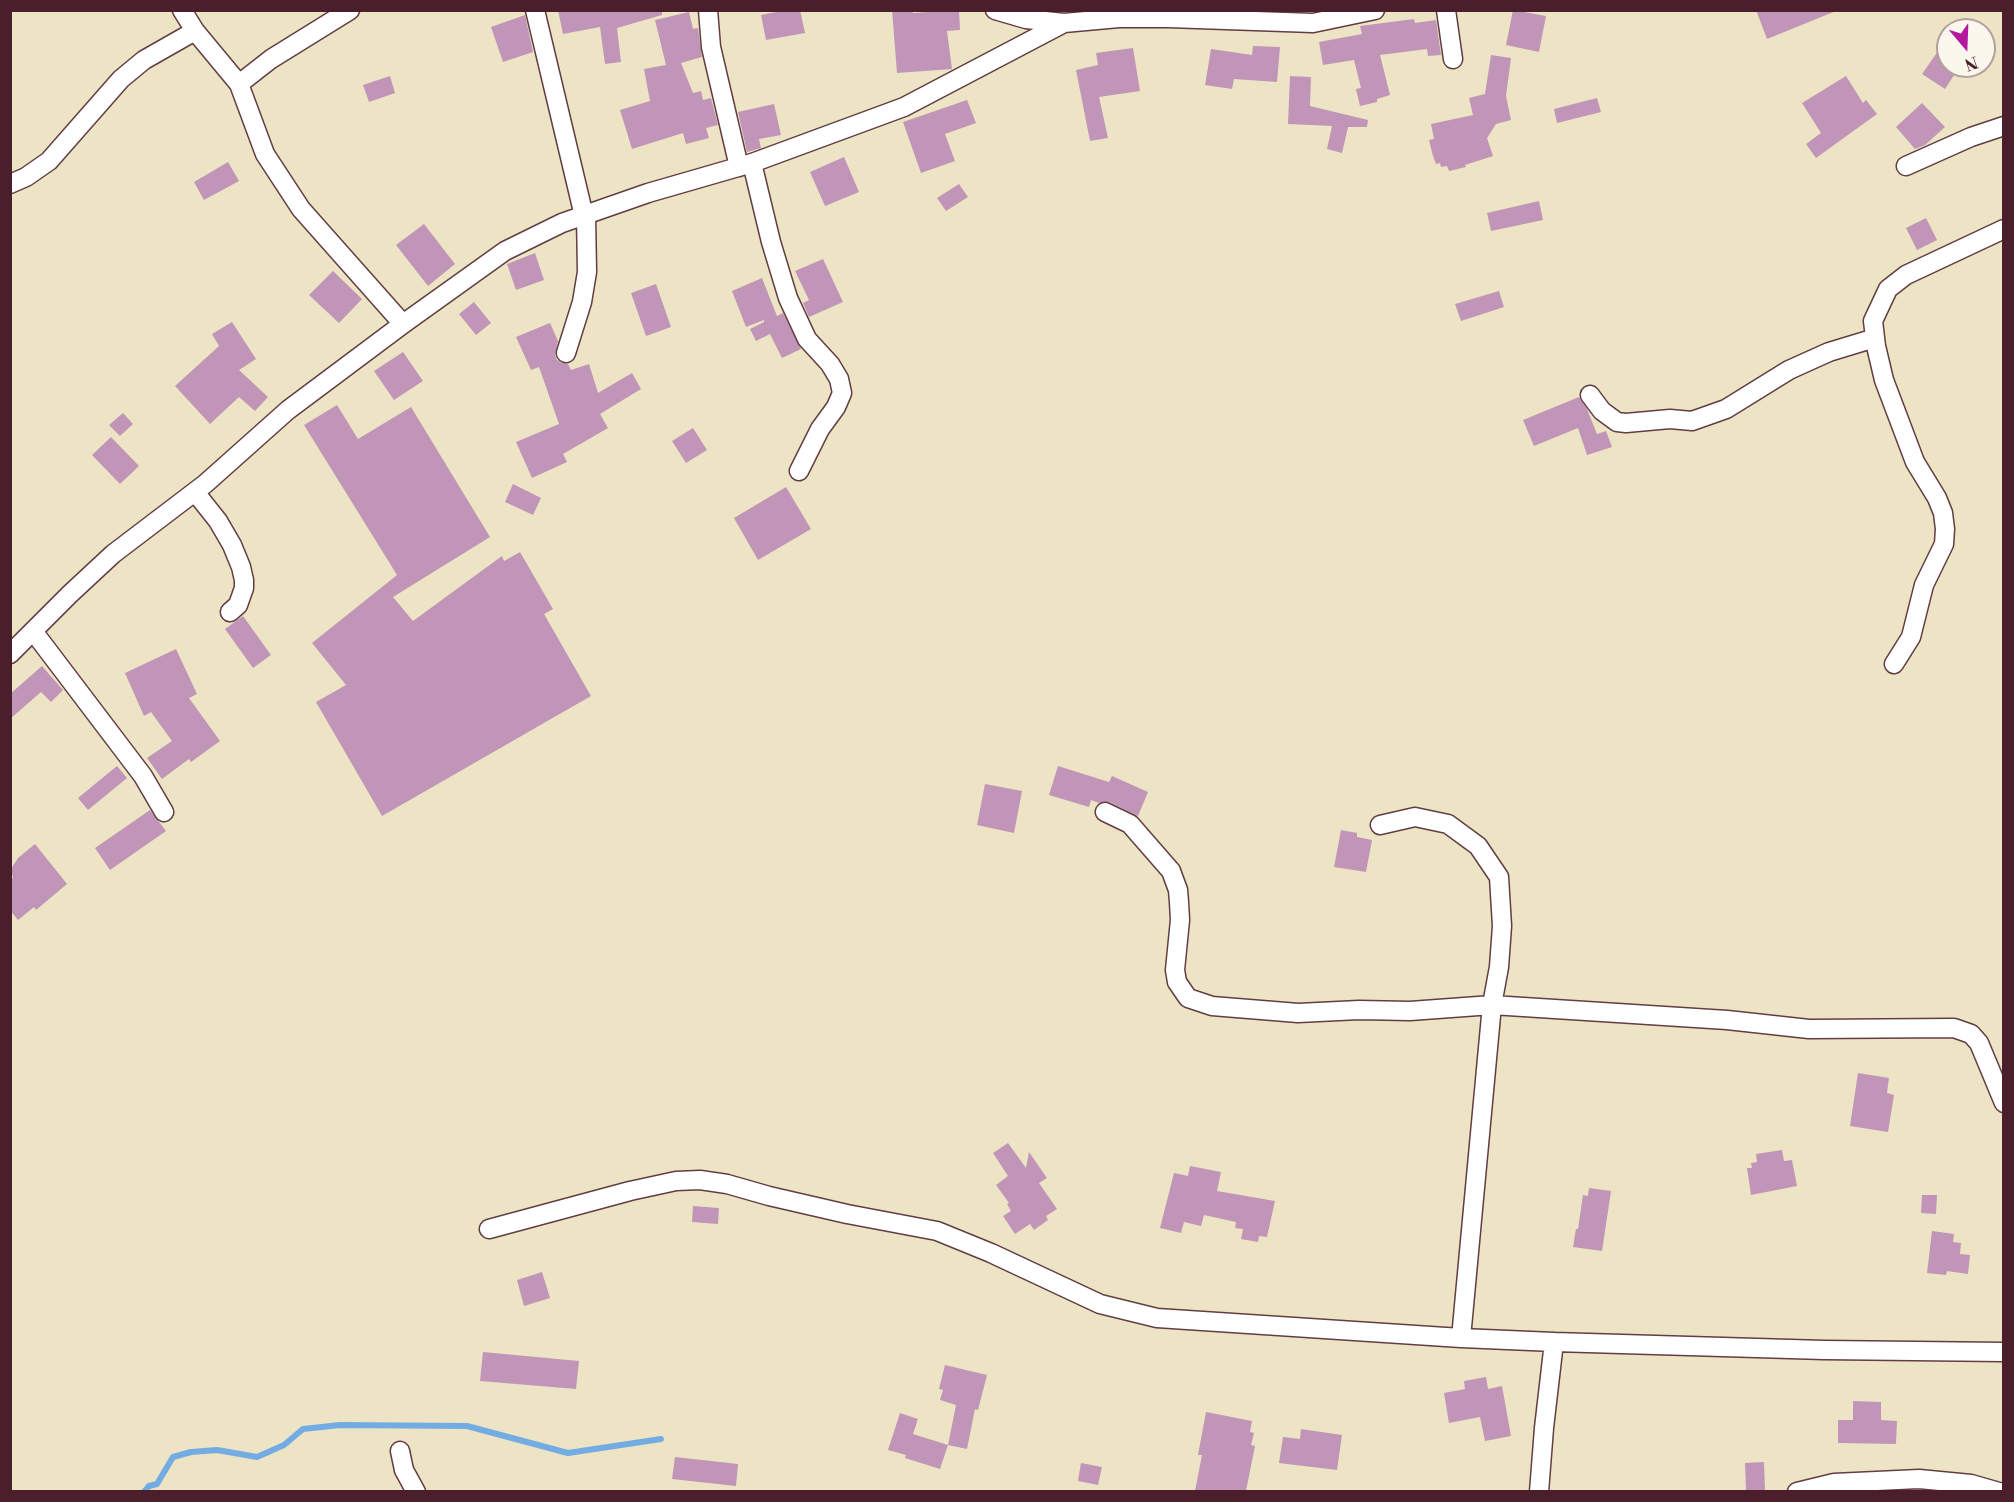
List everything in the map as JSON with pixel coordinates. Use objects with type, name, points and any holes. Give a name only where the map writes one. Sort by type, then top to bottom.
[{"type":"street","points":[[182,10],[195,31],[239,84],[266,154],[301,209],[403,324]]},
{"type":"street","points":[[239,84],[272,59],[350,10]]},
{"type":"street","points":[[535,10],[585,215],[587,272],[582,302],[566,353]]},
{"type":"street","points":[[708,10],[711,47],[788,298],[807,339],[830,364],[839,379],[842,393],[820,429],[799,471]]},
{"type":"street","points":[[995,10],[1026,19],[1065,23],[1119,18],[1313,23],[1375,10]]},
{"type":"street","points":[[1446,10],[1453,59]]},
{"type":"street","points":[[10,654],[113,554],[195,492],[288,410],[505,251],[562,223],[648,193],[746,165],[904,107],[1065,23]]},
{"type":"street","points":[[10,184],[26,177],[49,161],[121,79],[144,60],[195,31]]},
{"type":"street","points":[[1906,166],[1971,136],[2004,126]]},
{"type":"street","points":[[1894,664],[1911,637],[1924,585],[1944,544],[1945,529],[1943,513],[1937,498],[1915,462],[1884,380],[1875,338],[1874,321],[1878,307],[1888,289],[1906,275],[2004,229]]},
{"type":"street","points":[[1590,395],[1609,418],[1617,422],[1670,419],[1692,421],[1726,409],[1789,370],[1819,356],[1875,338]]},
{"type":"street","points":[[195,492],[218,521],[241,567],[244,588],[238,605],[230,612]]},
{"type":"street","points":[[33,632],[143,776],[164,812]]},
{"type":"street","points":[[1105,812],[1130,824],[1171,871],[1178,890],[1180,911],[1175,970],[1177,982],[1188,998],[1212,1006],[1298,1013],[1359,1010],[1410,1011],[1492,1005],[1716,1019],[1809,1029],[1954,1028],[1971,1034],[1979,1043],[2004,1103]]},
{"type":"street","points":[[1380,825],[1415,817],[1448,824],[1478,846],[1498,877],[1502,926],[1499,967],[1492,1005],[1461,1338]]},
{"type":"street","points":[[489,1229],[630,1191],[676,1181],[700,1180],[727,1184],[847,1214],[937,1231],[992,1252],[1100,1304],[1157,1318],[1554,1342],[1824,1350],[2004,1352]]},
{"type":"street","points":[[1539,1491],[1554,1342]]},
{"type":"street","points":[[400,1451],[404,1470],[416,1491]]},
{"type":"street","points":[[1797,1491],[1834,1483],[1919,1479],[1971,1484],[2000,1491]]},
{"type":"building","points":[[558,10],[662,10],[662,15],[617,28],[621,62],[605,64],[600,27],[563,34]]},
{"type":"building","points":[[800,10],[805,33],[766,40],[761,15]]},
{"type":"building","points":[[892,10],[912,10],[913,13],[959,10],[960,30],[947,31],[952,69],[897,73]]},
{"type":"building","points":[[1513,10],[1546,16],[1539,52],[1506,45]]},
{"type":"building","points":[[1756,10],[1836,10],[1836,11],[1767,39]]},
{"type":"building","points":[[689,12],[693,29],[698,28],[702,57],[681,63],[693,93],[701,91],[703,100],[711,98],[718,125],[706,128],[709,138],[686,144],[683,133],[632,149],[620,110],[650,101],[644,69],[666,65],[655,20]]},
{"type":"building","points":[[525,15],[533,52],[503,62],[491,27]]},
{"type":"building","points":[[1414,19],[1415,23],[1436,20],[1441,55],[1428,56],[1427,49],[1380,55],[1390,95],[1377,99],[1377,102],[1360,106],[1356,89],[1361,88],[1354,60],[1323,65],[1319,42],[1362,34],[1360,26]]},
{"type":"building","points":[[1253,46],[1280,47],[1277,82],[1234,79],[1232,89],[1205,85],[1211,49],[1252,55]]},
{"type":"building","points":[[1133,48],[1140,91],[1099,97],[1108,138],[1090,141],[1076,70],[1098,65],[1096,53]]},
{"type":"building","points":[[1936,54],[1936,78],[1952,78],[1945,89],[1922,74]]},
{"type":"building","points":[[1491,55],[1511,58],[1506,96],[1511,120],[1496,124],[1487,138],[1493,156],[1449,171],[1447,166],[1441,167],[1440,163],[1436,164],[1429,140],[1434,139],[1431,124],[1473,115],[1469,98],[1485,94]]},
{"type":"building","points":[[390,76],[395,93],[369,102],[363,85]]},
{"type":"building","points":[[1290,76],[1311,77],[1310,106],[1368,120],[1367,127],[1348,127],[1342,153],[1327,149],[1332,126],[1288,124]]},
{"type":"building","points":[[1846,76],[1863,103],[1866,100],[1877,114],[1816,158],[1806,144],[1821,133],[1802,103]]},
{"type":"building","points":[[1597,98],[1601,112],[1557,123],[1554,109]]},
{"type":"building","points":[[967,100],[976,123],[945,134],[955,161],[921,173],[903,122]]},
{"type":"building","points":[[1922,103],[1945,127],[1925,145],[1915,149],[1896,127]]},
{"type":"building","points":[[774,104],[781,135],[759,139],[761,148],[747,152],[738,112]]},
{"type":"building","points":[[844,157],[859,192],[825,206],[810,172]]},
{"type":"building","points":[[228,162],[239,181],[204,200],[194,182]]},
{"type":"building","points":[[959,184],[968,197],[946,211],[937,198]]},
{"type":"building","points":[[1539,201],[1543,220],[1491,231],[1487,213]]},
{"type":"building","points":[[1926,218],[1937,240],[1917,250],[1906,228]]},
{"type":"building","points":[[424,224],[455,264],[428,286],[396,245]]},
{"type":"building","points":[[535,253],[544,280],[516,290],[507,264]]},
{"type":"building","points":[[823,259],[843,302],[809,317],[803,303],[809,300],[795,271]]},
{"type":"building","points":[[333,271],[362,299],[339,323],[309,295]]},
{"type":"building","points":[[762,278],[777,316],[783,313],[801,349],[782,358],[770,334],[756,341],[750,329],[764,320],[746,327],[732,291]]},
{"type":"building","points":[[656,284],[671,327],[646,336],[631,293]]},
{"type":"building","points":[[1499,291],[1504,307],[1461,321],[1455,304]]},
{"type":"building","points":[[474,302],[491,323],[476,335],[459,314]]},
{"type":"building","points":[[232,322],[256,359],[239,370],[268,397],[255,411],[239,397],[210,424],[175,386],[219,346],[212,334]]},
{"type":"building","points":[[550,323],[558,341],[555,355],[557,360],[568,364],[571,370],[589,364],[598,393],[632,373],[641,389],[600,414],[608,428],[563,454],[567,462],[532,478],[516,442],[559,424],[539,367],[531,370],[516,337]]},
{"type":"building","points":[[403,352],[423,381],[394,400],[374,371]]},
{"type":"building","points":[[1579,397],[1587,409],[1597,434],[1606,431],[1612,447],[1587,455],[1578,428],[1534,446],[1523,420]]},
{"type":"building","points":[[337,405],[358,439],[411,407],[490,537],[393,597],[413,621],[502,556],[504,561],[520,552],[553,609],[544,614],[591,696],[382,816],[316,702],[346,685],[312,643],[397,575],[304,425]]},
{"type":"building","points":[[123,413],[133,424],[120,436],[109,425]]},
{"type":"building","points":[[693,428],[707,450],[686,463],[672,441]]},
{"type":"building","points":[[111,437],[139,466],[120,484],[92,455]]},
{"type":"building","points":[[513,484],[541,498],[533,515],[505,502]]},
{"type":"building","points":[[786,487],[811,529],[758,560],[734,518]]},
{"type":"building","points":[[243,616],[271,655],[253,668],[225,629]]},
{"type":"building","points":[[176,649],[197,694],[189,698],[220,741],[191,762],[189,759],[162,779],[147,758],[172,741],[151,712],[144,716],[125,673]]},
{"type":"building","points":[[42,666],[63,690],[51,702],[41,692],[10,719],[10,694]]},
{"type":"building","points":[[117,766],[127,778],[88,810],[78,798]]},
{"type":"building","points":[[1058,766],[1109,782],[1112,776],[1148,792],[1138,816],[1109,802],[1099,803],[1091,800],[1089,807],[1049,795]]},
{"type":"building","points":[[985,784],[1022,791],[1014,833],[977,825]]},
{"type":"building","points":[[150,810],[166,831],[110,870],[95,848]]},
{"type":"building","points":[[1341,830],[1357,833],[1357,837],[1372,840],[1366,872],[1334,867]]},
{"type":"building","points":[[35,844],[67,884],[36,910],[34,907],[18,920],[10,910],[10,880],[13,878],[11,869],[18,858]]},
{"type":"building","points":[[1858,1073],[1889,1078],[1887,1093],[1894,1095],[1888,1132],[1850,1126]]},
{"type":"building","points":[[1008,1143],[1026,1168],[1029,1152],[1047,1178],[1039,1183],[1057,1209],[1046,1216],[1048,1220],[1034,1230],[1030,1224],[1015,1234],[1003,1216],[1011,1211],[1007,1204],[1009,1203],[996,1185],[1008,1176],[993,1153]]},
{"type":"building","points":[[1782,1150],[1784,1161],[1792,1160],[1797,1186],[1751,1195],[1747,1168],[1752,1168],[1751,1163],[1757,1162],[1756,1154]]},
{"type":"building","points":[[1190,1166],[1221,1172],[1217,1191],[1275,1201],[1267,1237],[1259,1236],[1258,1242],[1241,1239],[1243,1229],[1235,1228],[1236,1222],[1204,1215],[1201,1226],[1184,1222],[1181,1233],[1160,1228],[1174,1173],[1188,1176]]},
{"type":"building","points":[[1589,1188],[1611,1191],[1602,1251],[1573,1247],[1583,1195],[1588,1196]]},
{"type":"building","points":[[1922,1195],[1937,1195],[1936,1214],[1921,1213]]},
{"type":"building","points":[[693,1206],[719,1208],[718,1224],[692,1222]]},
{"type":"building","points":[[1932,1231],[1954,1234],[1953,1242],[1961,1243],[1960,1254],[1970,1255],[1968,1274],[1947,1271],[1946,1275],[1927,1273]]},
{"type":"building","points":[[542,1272],[550,1298],[524,1306],[517,1280]]},
{"type":"building","points":[[483,1352],[579,1361],[576,1389],[480,1381]]},
{"type":"building","points":[[945,1365],[987,1375],[978,1410],[975,1409],[967,1449],[948,1445],[956,1405],[940,1400],[943,1390],[939,1389]]},
{"type":"building","points":[[1486,1377],[1488,1389],[1502,1386],[1511,1436],[1485,1441],[1480,1417],[1449,1423],[1444,1393],[1465,1389],[1464,1381]]},
{"type":"building","points":[[1853,1401],[1881,1402],[1881,1420],[1897,1421],[1896,1444],[1838,1443],[1838,1420],[1853,1420]]},
{"type":"building","points":[[1206,1412],[1252,1421],[1250,1432],[1254,1433],[1251,1445],[1255,1446],[1246,1491],[1195,1491],[1202,1455],[1198,1455]]},
{"type":"building","points":[[900,1413],[918,1419],[913,1434],[948,1445],[940,1469],[888,1450]]},
{"type":"building","points":[[1301,1429],[1342,1435],[1337,1470],[1279,1463],[1283,1437],[1300,1439]]},
{"type":"building","points":[[675,1457],[738,1464],[736,1486],[672,1479]]},
{"type":"building","points":[[1764,1462],[1765,1491],[1746,1491],[1745,1463]]},
{"type":"building","points":[[1081,1463],[1102,1467],[1098,1485],[1078,1481]]},
{"type":"waterway","points":[[144,1492],[149,1486],[157,1484],[173,1457],[191,1452],[217,1450],[257,1457],[284,1445],[303,1429],[340,1425],[467,1426],[568,1453],[661,1439]]}]
